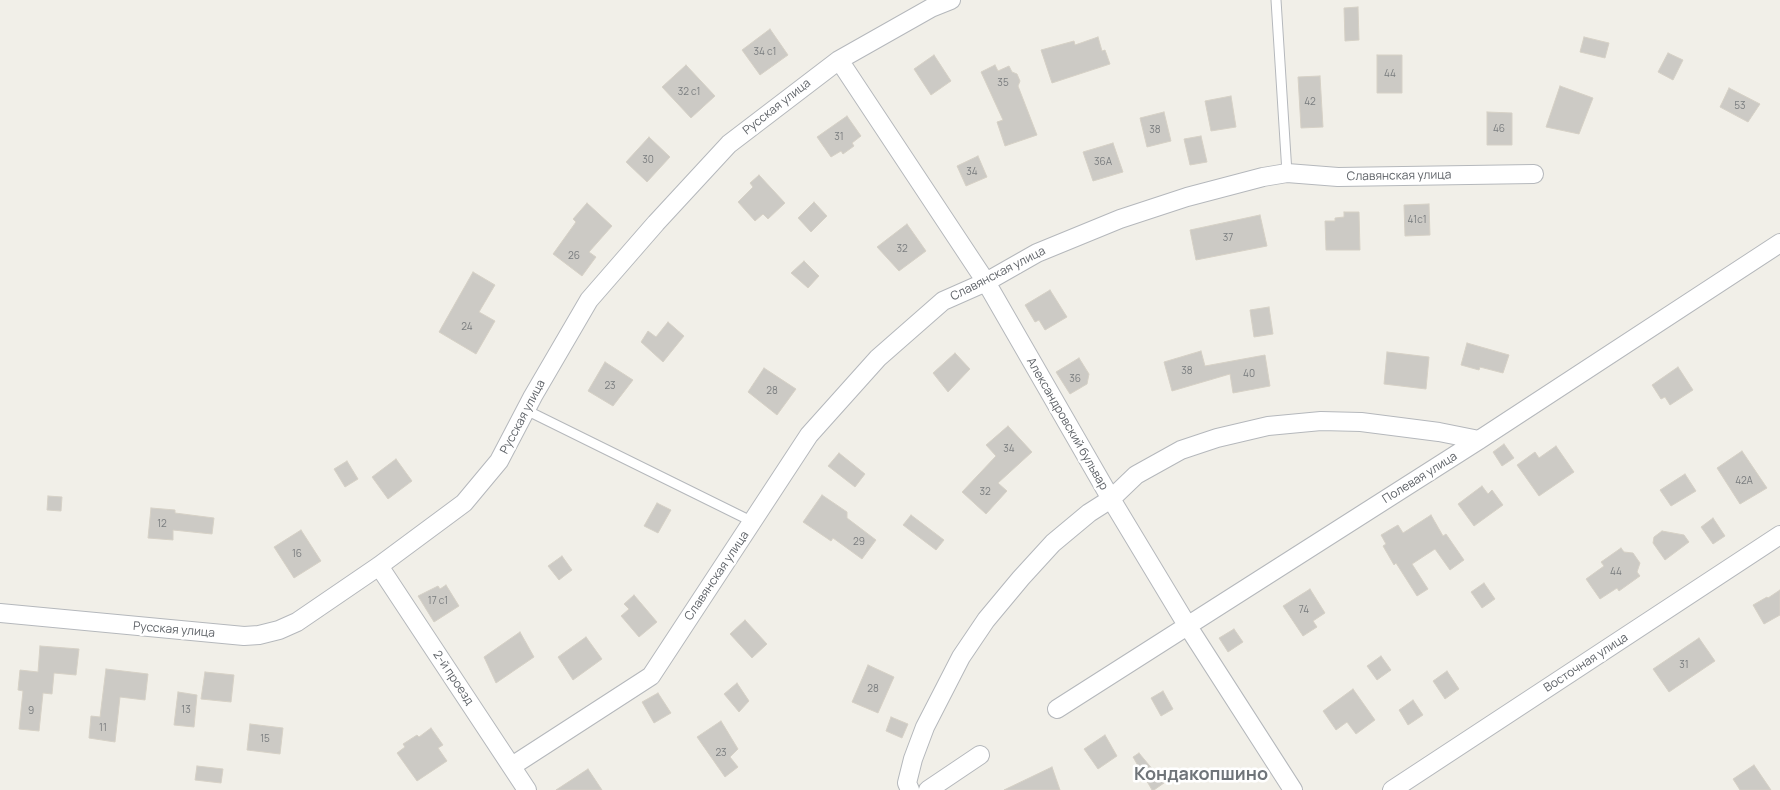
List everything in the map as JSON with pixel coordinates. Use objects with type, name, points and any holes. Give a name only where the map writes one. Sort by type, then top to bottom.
[{"type":"street","name":"Русская улица","points":[[0,613],[244,636],[259,635],[279,630],[297,622],[379,566],[464,504],[500,461],[526,410],[589,300],[656,223],[729,144],[839,60],[931,8],[951,0]]},
{"type":"street","name":"Александровский бульвар","points":[[839,60],[986,282],[1111,499],[1187,625],[1293,790]]},
{"type":"street","name":"Славянская улица","points":[[512,766],[651,676],[808,435],[878,358],[944,301],[986,282],[1036,253],[1120,219],[1187,197],[1263,177],[1287,172],[1338,177],[1534,174]]},
{"type":"street","name":"Полевая улица","points":[[1057,708],[1479,440],[1780,243]]},
{"type":"street","points":[[910,790],[907,783],[913,759],[925,727],[961,657],[976,635],[1021,578],[1053,543],[1089,513],[1111,499],[1136,475],[1181,450],[1217,438],[1268,426],[1321,421],[1361,422],[1439,432],[1479,440]]},
{"type":"street","name":"Восточная улица","points":[[1392,790],[1780,535]]},
{"type":"street","name":"2-й проезд","points":[[379,566],[527,790]]},
{"type":"street","points":[[928,790],[980,756]]},
{"type":"lane","points":[[1276,0],[1287,172]]},
{"type":"lane","points":[[526,410],[753,522]]},
{"type":"building","points":[[1358,7],[1359,40],[1345,41],[1344,8]]},
{"type":"building","points":[[770,29],[788,55],[760,75],[742,50]]},
{"type":"building","points":[[1098,37],[1102,51],[1105,50],[1110,64],[1052,83],[1041,50],[1074,41],[1075,45]]},
{"type":"building","points":[[1584,37],[1609,43],[1605,58],[1580,52]]},
{"type":"building","points":[[1668,53],[1683,60],[1673,80],[1658,72]]},
{"type":"building","points":[[934,55],[951,81],[931,95],[914,69]]},
{"type":"building","points":[[1377,55],[1402,55],[1402,93],[1377,93]]},
{"type":"building","points":[[686,65],[715,96],[691,118],[662,87]]},
{"type":"building","points":[[995,65],[998,71],[1009,66],[1012,72],[1017,74],[1020,81],[1018,86],[1037,135],[1005,146],[997,122],[1003,120],[981,72]]},
{"type":"building","points":[[1320,76],[1323,127],[1301,128],[1298,77]]},
{"type":"building","points":[[1560,86],[1593,98],[1579,134],[1546,127]]},
{"type":"building","points":[[1729,88],[1760,104],[1748,122],[1720,107]]},
{"type":"building","points":[[1231,96],[1236,127],[1211,131],[1205,101]]},
{"type":"building","points":[[1164,112],[1171,141],[1147,147],[1140,118]]},
{"type":"building","points":[[1487,112],[1512,113],[1512,145],[1487,145]]},
{"type":"building","points":[[847,116],[861,136],[852,143],[854,146],[843,154],[841,151],[831,157],[817,137]]},
{"type":"building","points":[[1201,136],[1207,162],[1190,165],[1184,139]]},
{"type":"building","points":[[649,137],[670,157],[647,182],[626,162]]},
{"type":"building","points":[[1113,143],[1123,172],[1093,181],[1083,152]]},
{"type":"building","points":[[978,156],[987,177],[966,186],[957,166]]},
{"type":"building","points":[[759,175],[785,203],[768,219],[763,214],[755,221],[738,202],[753,187],[750,183]]},
{"type":"building","points":[[814,202],[827,216],[811,232],[798,218]]},
{"type":"building","points":[[587,203],[612,226],[589,252],[596,257],[582,276],[553,254],[576,222],[573,219]]},
{"type":"building","points":[[1429,204],[1430,235],[1405,236],[1404,205]]},
{"type":"building","points":[[1344,212],[1359,212],[1360,250],[1326,250],[1325,221],[1335,221],[1335,218],[1344,217]]},
{"type":"building","points":[[1260,215],[1267,246],[1196,260],[1190,230]]},
{"type":"building","points":[[907,224],[926,251],[899,271],[877,247]]},
{"type":"building","points":[[804,261],[819,276],[808,288],[791,273]]},
{"type":"building","points":[[473,272],[495,285],[479,312],[495,321],[476,354],[439,332]]},
{"type":"building","points":[[1050,290],[1067,317],[1045,330],[1039,320],[1035,322],[1025,305]]},
{"type":"building","points":[[1269,307],[1273,334],[1254,337],[1250,310]]},
{"type":"building","points":[[668,322],[684,336],[663,362],[641,342],[648,331],[656,337]]},
{"type":"building","points":[[1467,343],[1509,355],[1503,373],[1480,367],[1479,370],[1461,365]]},
{"type":"building","points":[[1201,351],[1205,366],[1265,355],[1270,386],[1233,393],[1230,374],[1172,391],[1164,362]]},
{"type":"building","points":[[1387,352],[1429,357],[1426,389],[1384,384]]},
{"type":"building","points":[[955,353],[970,369],[948,392],[933,373]]},
{"type":"building","points":[[1079,358],[1089,374],[1087,384],[1070,394],[1056,372]]},
{"type":"building","points":[[605,362],[633,380],[613,406],[588,391]]},
{"type":"building","points":[[1678,367],[1693,390],[1670,405],[1665,397],[1661,399],[1652,385]]},
{"type":"building","points":[[764,368],[796,389],[777,415],[748,392]]},
{"type":"building","points":[[1008,426],[1032,452],[998,483],[1007,491],[986,514],[962,492],[996,456],[986,445]]},
{"type":"building","points":[[1504,444],[1514,458],[1502,466],[1493,452]]},
{"type":"building","points":[[1556,446],[1574,472],[1539,496],[1517,465],[1535,452],[1539,458]]},
{"type":"building","points":[[1742,451],[1767,488],[1740,504],[1717,468]]},
{"type":"building","points":[[839,453],[865,474],[855,487],[828,466]]},
{"type":"building","points":[[396,459],[412,481],[388,499],[372,477]]},
{"type":"building","points":[[347,461],[358,479],[345,487],[334,469]]},
{"type":"building","points":[[1685,474],[1696,491],[1671,506],[1660,490]]},
{"type":"building","points":[[1482,486],[1488,494],[1492,490],[1503,505],[1474,526],[1458,504]]},
{"type":"building","points":[[822,495],[847,512],[847,518],[876,540],[862,559],[833,538],[831,541],[803,522]]},
{"type":"building","points":[[48,496],[62,497],[61,511],[47,510]]},
{"type":"building","points":[[657,503],[671,510],[658,533],[644,526]]},
{"type":"building","points":[[151,508],[175,510],[175,513],[214,518],[212,534],[173,530],[173,540],[148,538]]},
{"type":"building","points":[[911,515],[944,540],[936,550],[903,525]]},
{"type":"building","points":[[1431,515],[1443,536],[1446,534],[1464,560],[1450,570],[1435,549],[1412,564],[1428,589],[1417,596],[1396,563],[1394,565],[1383,546],[1386,544],[1381,535],[1398,525],[1403,533]]},
{"type":"building","points":[[1713,518],[1725,536],[1713,544],[1701,527]]},
{"type":"building","points":[[301,530],[321,561],[294,578],[274,547]]},
{"type":"building","points":[[1662,531],[1684,535],[1689,542],[1665,560],[1653,543],[1654,537]]},
{"type":"building","points":[[1621,548],[1624,552],[1633,553],[1640,563],[1637,572],[1640,576],[1619,591],[1617,588],[1600,599],[1586,579],[1604,566],[1601,562]]},
{"type":"building","points":[[562,556],[572,570],[559,580],[548,566]]},
{"type":"building","points":[[1484,583],[1495,599],[1482,608],[1471,592]]},
{"type":"building","points":[[446,585],[459,606],[434,622],[418,596],[438,586],[440,589]]},
{"type":"building","points":[[1310,589],[1325,613],[1313,621],[1317,627],[1303,636],[1283,606]]},
{"type":"building","points":[[1780,590],[1780,615],[1764,624],[1753,605]]},
{"type":"building","points":[[634,595],[657,622],[639,637],[621,616],[629,609],[624,604]]},
{"type":"building","points":[[745,620],[767,644],[752,658],[730,634]]},
{"type":"building","points":[[1234,629],[1243,642],[1228,652],[1219,638]]},
{"type":"building","points":[[520,632],[534,657],[496,683],[484,657]]},
{"type":"building","points":[[586,637],[602,659],[573,680],[558,657]]},
{"type":"building","points":[[1699,638],[1715,661],[1669,692],[1653,669]]},
{"type":"building","points":[[40,646],[79,649],[76,675],[54,673],[52,694],[43,693],[39,731],[19,729],[23,691],[18,690],[20,670],[38,672]]},
{"type":"building","points":[[1381,656],[1391,670],[1377,680],[1367,666]]},
{"type":"building","points":[[868,665],[894,677],[878,713],[852,702]]},
{"type":"building","points":[[106,669],[148,674],[145,700],[120,697],[115,742],[89,738],[91,716],[100,717]]},
{"type":"building","points":[[1447,671],[1459,689],[1445,699],[1433,681]]},
{"type":"building","points":[[205,672],[234,675],[231,702],[201,699]]},
{"type":"building","points":[[737,683],[749,701],[739,712],[724,694]]},
{"type":"building","points":[[1353,689],[1375,720],[1356,734],[1347,722],[1336,730],[1323,711]]},
{"type":"building","points":[[1163,691],[1173,709],[1161,716],[1151,698]]},
{"type":"building","points":[[178,692],[197,695],[194,727],[174,725]]},
{"type":"building","points":[[658,693],[671,713],[654,723],[642,702]]},
{"type":"building","points":[[1413,700],[1423,715],[1408,725],[1399,710]]},
{"type":"building","points":[[891,717],[908,724],[902,738],[886,731]]},
{"type":"building","points":[[721,721],[738,749],[730,757],[738,767],[725,777],[697,737]]},
{"type":"building","points":[[250,724],[283,728],[280,754],[247,750]]},
{"type":"building","points":[[431,728],[443,745],[438,748],[447,761],[417,781],[397,753],[405,747],[403,744],[417,735],[419,737]]},
{"type":"building","points":[[1105,735],[1117,756],[1098,769],[1084,749]]},
{"type":"building","points":[[1139,753],[1164,783],[1154,790],[1152,790],[1133,757]]},
{"type":"building","points":[[1754,765],[1771,790],[1740,790],[1733,779]]},
{"type":"building","points":[[197,766],[223,769],[221,783],[195,780]]},
{"type":"building","points":[[1052,767],[1060,790],[1004,790]]},
{"type":"building","points":[[588,769],[602,790],[556,790]]},
{"type":"district","name":"Кондакопшино","points":[[1201,775]]}]
